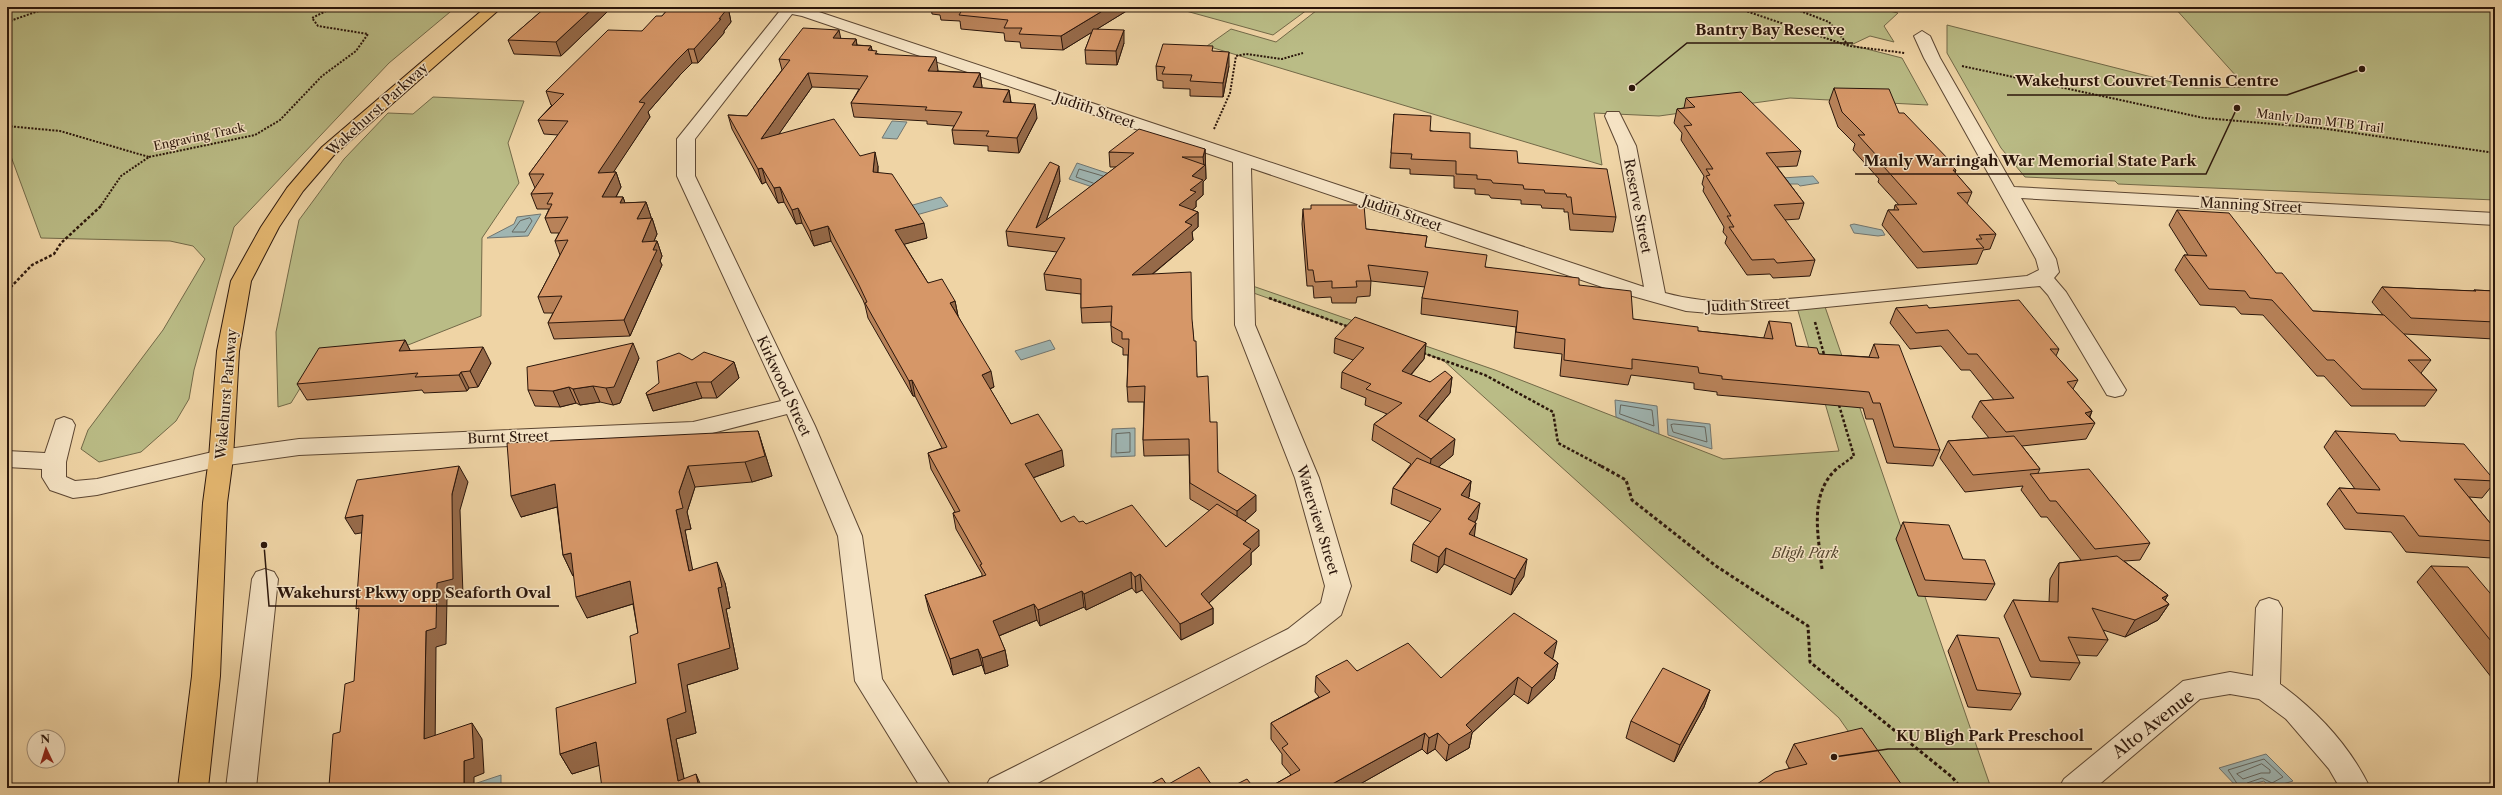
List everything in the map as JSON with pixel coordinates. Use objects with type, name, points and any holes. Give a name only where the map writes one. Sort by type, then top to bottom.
[{"type":"main road","name":"Wakehurst Parkway","points":[[193,788],[206,676],[215,503],[221,458],[230,336],[241,281],[270,227],[296,188],[328,151],[495,7]]},
{"type":"street","name":"Judith Street","points":[[786,7],[1656,298],[1686,305],[1721,308],[1809,302],[2031,282],[2043,277]]},
{"type":"street","name":"Kirkwood Street","points":[[786,7],[686,139],[686,176],[794,405],[850,536],[869,681],[937,788]]},
{"type":"street","points":[[1922,36],[1932,58],[2046,259],[2049,272],[2043,277],[2056,292],[2115,390]]},
{"type":"street","name":"Reserve Street","points":[[1613,116],[1627,146],[1656,298]]},
{"type":"street","name":"Waterview Street","points":[[1000,788],[1297,636],[1332,608],[1338,586],[1307,478],[1245,325],[1242,159]]},
{"type":"street","name":"Manning Street","points":[[2007,192],[2495,218]]},
{"type":"street","name":"Burnt Street","points":[[54,462],[54,477],[58,484],[73,490],[97,487],[221,458],[299,447],[693,430],[794,405]]},
{"type":"street","points":[[7,459],[54,462],[64,425]]},
{"type":"street","points":[[240,788],[265,578]]},
{"type":"street","points":[[2269,608],[2266,689],[2296,711],[2315,730],[2339,760],[2355,788]]},
{"type":"street","name":"Alto Avenue","points":[[2074,788],[2193,689],[2230,683],[2266,689]]},
{"type":"path","points":[[7,22],[50,7]]},
{"type":"path","name":"Engraving Track","points":[[149,157],[255,135],[280,120],[322,76],[356,51],[368,34],[318,26],[312,18],[334,7]]},
{"type":"path","name":"Manly Dam MTB Trail","points":[[1734,7],[1849,46],[1910,53],[2204,118],[2320,128],[2495,153]]},
{"type":"path","points":[[1790,7],[1829,22],[1849,46]]},
{"type":"path","points":[[1198,145],[1209,137],[1217,125],[1230,93],[1236,56],[1246,54],[1282,59],[1303,53]]},
{"type":"path","points":[[7,126],[60,131],[149,157]]},
{"type":"path","points":[[7,291],[32,265],[54,254],[61,243],[98,210],[121,176],[149,157]]},
{"type":"path","points":[[1244,290],[1355,329]]},
{"type":"path","points":[[1809,302],[1826,361]]},
{"type":"path","points":[[1421,352],[1485,375],[1553,412],[1558,443],[1626,480],[1632,500],[1716,566],[1808,626],[1810,662],[1952,777],[1961,788]]},
{"type":"path","points":[[1822,569],[1816,512],[1829,475],[1854,456],[1837,397]]},
{"type":"green space","points":[[7,7],[456,7],[389,63],[234,227],[194,370],[189,399],[176,421],[141,452],[99,462],[81,449],[88,430],[163,330],[205,259],[193,246],[170,241],[41,238],[9,151],[7,151]]},
{"type":"green space","points":[[1192,7],[1311,7],[1273,35],[1186,11]]},
{"type":"green space","points":[[1321,7],[1873,7],[1898,13],[1884,26],[1894,42],[1870,36],[1851,45],[1902,58],[1928,105],[1790,98],[1659,116],[1594,113],[1602,165],[1207,46],[1231,29],[1276,42]]},
{"type":"green space","points":[[2174,7],[2495,7],[2495,200],[2118,184],[2115,181],[2025,177],[2001,148],[1947,53],[1947,25],[2195,88],[2246,87]]},
{"type":"green space","points":[[433,97],[524,101],[508,143],[519,183],[482,238],[481,316],[403,347],[323,351],[291,403],[278,407],[276,332],[299,220],[344,159],[388,113],[413,114]]},
{"type":"green space","name":"Bligh Park","points":[[1244,283],[1495,370],[1723,459],[1839,451],[1796,304],[1823,301],[1991,788],[1888,788],[1839,718],[1443,360],[1245,290]]},
{"type":"water","points":[[892,121],[907,122],[897,139],[882,138]]},
{"type":"water","points":[[1077,163],[1116,176],[1101,190],[1069,179]]},
{"type":"water","points":[[1813,176],[1819,183],[1800,186],[1798,184],[1788,184],[1782,178]]},
{"type":"water","points":[[941,197],[948,206],[913,216],[906,207]]},
{"type":"water","points":[[541,214],[528,236],[487,238],[514,224],[517,217]]},
{"type":"water","points":[[1854,224],[1882,230],[1885,235],[1878,236],[1854,233],[1850,225]]},
{"type":"water","points":[[1050,340],[1055,349],[1021,360],[1015,351]]},
{"type":"water","points":[[1615,400],[1657,406],[1659,434],[1616,417]]},
{"type":"water","points":[[1667,419],[1710,424],[1712,449],[1668,435]]},
{"type":"water","points":[[1135,428],[1135,456],[1111,457],[1112,429]]},
{"type":"water","points":[[2266,754],[2293,781],[2270,788],[2264,781],[2238,788],[2219,768]]},
{"type":"water","points":[[501,775],[501,788],[462,788]]},
{"type":"building","points":[[546,7],[594,7],[556,42],[508,40]]},
{"type":"building","points":[[670,7],[723,7],[722,9],[727,9],[719,19],[721,19],[694,49],[688,49],[639,102],[645,103],[598,173],[616,172],[602,197],[623,197],[620,203],[646,202],[637,219],[652,218],[642,242],[657,241],[653,250],[657,250],[624,320],[548,323],[562,296],[538,297],[568,240],[555,241],[568,217],[545,218],[552,204],[547,204],[553,193],[531,194],[544,174],[529,174],[568,121],[538,120],[564,94],[546,91],[608,30],[642,31],[656,16],[662,16]]},
{"type":"building","points":[[964,7],[1109,7],[1061,36],[1019,34],[1022,28],[1004,28],[1008,20],[959,15]]},
{"type":"building","points":[[803,28],[839,30],[833,38],[856,39],[852,45],[871,46],[868,50],[877,51],[875,54],[936,57],[928,71],[980,73],[973,87],[1009,90],[1003,102],[1035,104],[1017,138],[986,136],[989,131],[952,130],[962,112],[925,110],[927,107],[851,103],[868,76],[808,73],[761,139],[834,119],[860,156],[875,152],[873,172],[892,174],[924,223],[895,230],[928,283],[942,279],[955,301],[950,303],[991,371],[982,375],[1011,424],[1038,414],[1062,450],[1025,464],[1061,522],[1074,516],[1079,522],[1083,521],[1086,524],[1132,505],[1166,547],[1217,504],[1259,530],[1243,544],[1251,549],[1201,594],[1213,608],[1180,624],[1140,574],[1135,577],[1131,572],[1084,594],[1082,591],[1038,610],[1034,604],[993,621],[1005,650],[982,658],[978,649],[950,659],[925,595],[986,575],[980,565],[982,564],[953,513],[960,511],[928,453],[947,447],[912,380],[909,381],[865,303],[867,302],[859,285],[828,226],[810,231],[798,208],[792,210],[780,187],[774,188],[762,168],[758,169],[728,115],[747,116],[790,60],[779,59]]},
{"type":"building","points":[[1093,29],[1124,30],[1116,51],[1085,50]]},
{"type":"building","points":[[1163,44],[1213,46],[1212,51],[1229,52],[1223,83],[1190,81],[1192,75],[1162,74],[1165,67],[1156,66]]},
{"type":"building","points":[[1834,88],[1889,89],[1899,113],[1904,113],[1951,162],[1948,162],[1956,170],[1953,170],[1972,192],[1957,193],[1996,234],[1979,235],[1982,239],[1976,239],[1984,248],[1923,252],[1888,210],[1899,210],[1895,205],[1917,204],[1884,167],[1887,167],[1858,135],[1865,135],[1842,112]]},
{"type":"building","points":[[1741,92],[1801,151],[1766,153],[1804,203],[1774,205],[1815,260],[1777,263],[1774,259],[1752,260],[1729,227],[1734,227],[1727,216],[1731,216],[1706,176],[1710,175],[1706,169],[1713,169],[1684,126],[1692,125],[1677,109],[1695,107],[1686,98]]},
{"type":"building","points":[[1394,114],[1431,116],[1430,131],[1470,133],[1470,148],[1517,151],[1518,163],[1607,169],[1616,217],[1573,214],[1571,197],[1567,197],[1566,194],[1545,193],[1544,190],[1524,189],[1523,185],[1493,183],[1491,180],[1477,179],[1477,175],[1456,174],[1456,161],[1411,159],[1412,154],[1391,153]]},
{"type":"building","points":[[1139,129],[1205,149],[1203,157],[1182,157],[1205,165],[1192,176],[1203,180],[1190,190],[1196,192],[1179,205],[1198,212],[1185,222],[1192,225],[1132,275],[1191,272],[1192,319],[1194,341],[1196,341],[1197,377],[1208,376],[1210,422],[1217,422],[1218,472],[1256,495],[1237,511],[1190,483],[1189,439],[1143,440],[1145,386],[1127,387],[1129,339],[1122,339],[1122,332],[1111,326],[1112,306],[1081,308],[1081,279],[1044,274],[1065,238],[1006,231],[1050,162],[1059,166],[1036,228],[1134,153],[1109,152]]},
{"type":"building","points":[[1311,205],[1364,205],[1366,229],[1427,236],[1425,247],[1487,255],[1485,267],[1579,278],[1579,285],[1631,291],[1633,319],[1698,327],[1698,331],[1773,339],[1769,321],[1791,323],[1796,346],[1817,348],[1819,354],[1879,358],[1874,344],[1899,345],[1940,450],[1894,447],[1880,403],[1873,403],[1869,392],[1722,379],[1722,376],[1699,373],[1698,367],[1632,359],[1632,369],[1564,360],[1565,339],[1516,332],[1518,311],[1422,298],[1428,272],[1368,265],[1371,281],[1356,281],[1357,287],[1332,288],[1332,281],[1315,282],[1313,270],[1308,270],[1303,209],[1311,209]]},
{"type":"building","points":[[2177,210],[2229,213],[2276,273],[2282,273],[2313,311],[2384,315],[2431,360],[2408,360],[2437,390],[2362,389],[2334,360],[2327,360],[2272,300],[2250,298],[2245,291],[2209,289],[2184,255],[2207,256]]},
{"type":"building","points":[[2382,287],[2495,291],[2495,322],[2411,318]]},
{"type":"building","points":[[2019,300],[2059,349],[2050,349],[2078,380],[2067,382],[2092,411],[2085,413],[2095,423],[2006,432],[1980,401],[2014,398],[1977,354],[1968,354],[1948,330],[1916,333],[1896,308],[1927,305],[1929,308]]},
{"type":"building","points":[[1355,317],[1426,343],[1402,371],[1430,382],[1445,371],[1452,377],[1419,416],[1455,439],[1431,459],[1374,424],[1402,403],[1366,389],[1371,384],[1342,372],[1364,348],[1335,338]]},
{"type":"building","points":[[405,340],[399,351],[483,347],[470,371],[461,372],[459,375],[415,377],[418,373],[297,384],[319,348]]},
{"type":"building","points":[[633,343],[614,387],[606,388],[593,386],[573,389],[569,387],[553,391],[528,390],[527,367]]},
{"type":"building","points":[[704,352],[734,362],[711,382],[696,382],[647,395],[646,393],[659,383],[657,361],[679,353],[692,360]]},
{"type":"building","points":[[758,431],[765,456],[745,462],[688,466],[679,492],[683,508],[676,510],[689,571],[717,562],[722,587],[718,588],[730,648],[678,664],[686,712],[667,719],[678,781],[696,774],[699,788],[602,788],[596,742],[560,754],[556,708],[636,683],[630,636],[638,633],[630,581],[576,597],[571,553],[563,555],[555,484],[511,496],[507,443]]},
{"type":"building","points":[[2335,431],[2395,434],[2400,441],[2464,444],[2495,481],[2454,479],[2495,529],[2495,541],[2419,536],[2404,516],[2357,513],[2339,488],[2380,490]]},
{"type":"building","points":[[2014,436],[2040,469],[1973,475],[1948,441]]},
{"type":"building","points":[[1417,458],[1471,481],[1461,495],[1480,503],[1468,519],[1476,523],[1469,534],[1527,559],[1515,579],[1446,548],[1439,557],[1413,544],[1441,509],[1393,488]]},
{"type":"building","points":[[459,466],[452,494],[453,579],[437,583],[436,628],[426,631],[424,739],[472,723],[474,758],[464,761],[464,788],[323,788],[329,786],[333,734],[340,732],[345,684],[354,681],[359,608],[356,609],[363,515],[345,518],[357,480]]},
{"type":"building","points":[[2089,469],[2150,543],[2095,549],[2056,501],[2050,501],[2030,474]]},
{"type":"building","points":[[1903,522],[1949,525],[1963,559],[1985,560],[1995,584],[1925,580]]},
{"type":"building","points":[[2117,556],[2168,595],[2162,598],[2169,604],[2135,620],[2092,608],[2108,640],[2068,637],[2080,663],[2040,661],[2013,600],[2058,602],[2059,563]]},
{"type":"building","points":[[2431,566],[2468,567],[2495,599],[2495,646]]},
{"type":"building","points":[[1514,613],[1557,641],[1544,653],[1558,663],[1532,688],[1518,677],[1466,725],[1472,731],[1449,745],[1438,733],[1429,738],[1425,733],[1325,788],[1268,788],[1300,770],[1282,748],[1288,744],[1271,723],[1330,692],[1316,676],[1347,660],[1357,671],[1408,643],[1441,678]]},
{"type":"building","points":[[1957,635],[1999,638],[2021,694],[1977,690]]},
{"type":"building","points":[[1663,668],[1710,690],[1680,745],[1631,721]]},
{"type":"building","points":[[1862,728],[1904,788],[1751,788],[1775,772],[1807,764],[1794,744]]},
{"type":"building","points":[[1199,767],[1214,788],[1143,788],[1162,778],[1167,785]]},
{"type":"building","points":[[1247,779],[1254,788],[1229,788]]},
{"type":"place","name":"Wakehurst Couvret Tennis Centre","points":[[2362,69]]},
{"type":"place","name":"Bantry Bay Reserve","points":[[1632,88]]},
{"type":"place","name":"Manly Warringah War Memorial State Park","points":[[2237,108]]},
{"type":"place","name":"Wakehurst Pkwy opp Seaforth Oval","points":[[264,545]]},
{"type":"place","name":"KU Bligh Park Preschool","points":[[1834,757]]}]
